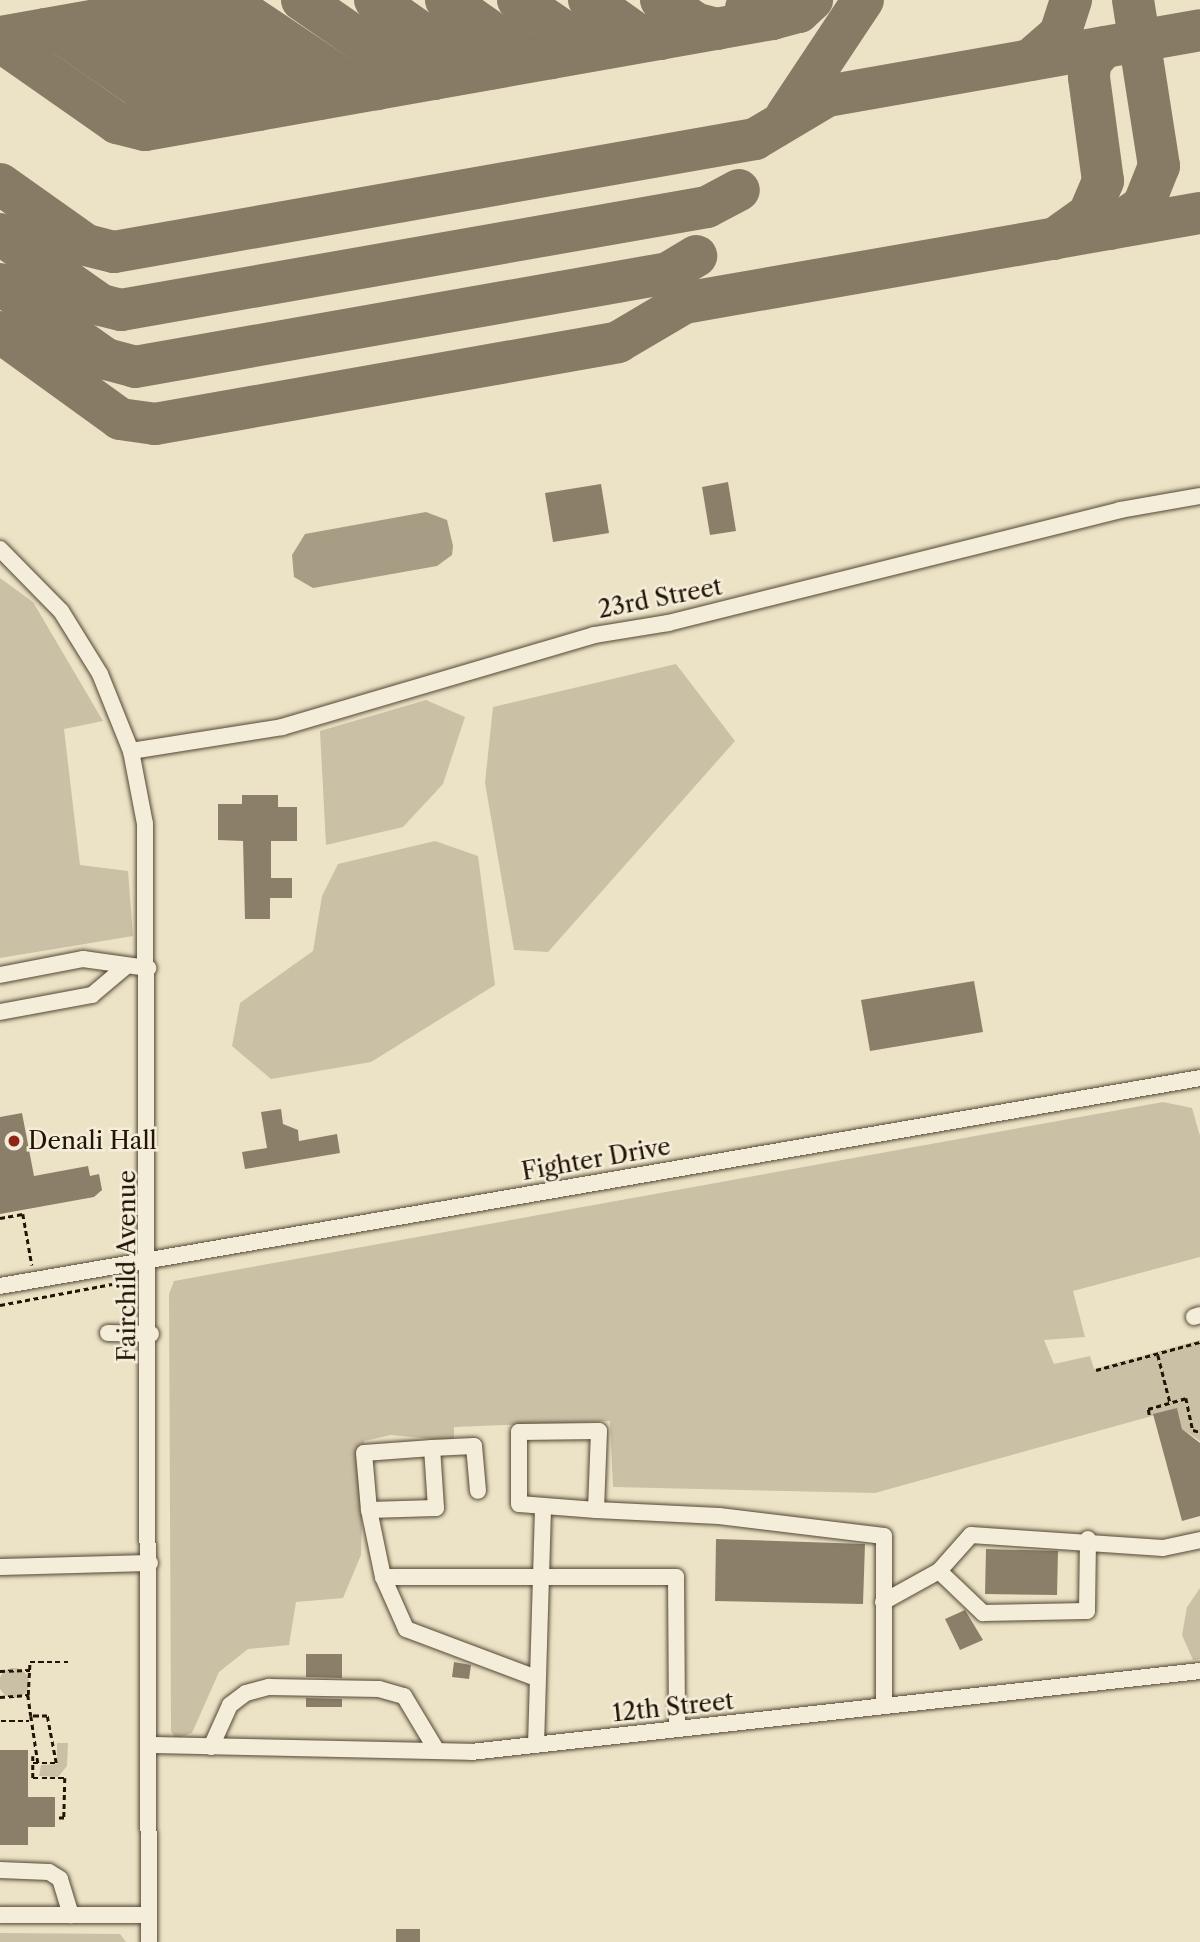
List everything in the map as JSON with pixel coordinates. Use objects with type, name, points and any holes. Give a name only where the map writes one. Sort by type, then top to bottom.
[{"type":"street","name":"23rd Street","points":[[131,751],[282,727],[594,635],[668,623],[1120,510],[1200,496]]},
{"type":"street","name":"Fairchild Avenue","points":[[0,549],[85,646],[131,751],[147,849],[151,1258],[149,1942]]},
{"type":"street","points":[[0,975],[83,959],[124,968],[148,968]]},
{"type":"street","points":[[0,1012],[92,995],[124,968]]},
{"type":"street","name":"Fighter Drive","points":[[0,1286],[1200,1078]]},
{"type":"street","points":[[108,1333],[151,1335]]},
{"type":"street","points":[[596,1510],[598,1431],[519,1432],[519,1504],[884,1536],[884,1706]]},
{"type":"street","points":[[478,1491],[474,1446],[364,1453],[369,1510],[383,1577],[406,1629],[534,1677]]},
{"type":"street","points":[[369,1510],[436,1508],[432,1448]]},
{"type":"street","points":[[536,1745],[534,1677],[543,1506]]},
{"type":"street","points":[[883,1602],[939,1571],[971,1535],[1088,1539],[1163,1548],[1200,1540]]},
{"type":"street","points":[[939,1571],[983,1613],[1087,1611],[1088,1539]]},
{"type":"street","points":[[0,1567],[150,1563]]},
{"type":"street","points":[[383,1577],[676,1577],[677,1729]]},
{"type":"street","name":"12th Street","points":[[150,1745],[437,1751],[536,1745],[1200,1671]]},
{"type":"street","points":[[211,1747],[230,1705],[246,1693],[269,1687],[379,1689],[404,1696],[437,1751]]},
{"type":"street","points":[[0,1870],[49,1872],[60,1879],[71,1915]]},
{"type":"street","points":[[0,1915],[149,1915]]},
{"type":"path","points":[[0,1218],[23,1213],[32,1265]]},
{"type":"path","points":[[0,1305],[112,1284]]},
{"type":"path","points":[[1096,1370],[1200,1342]]},
{"type":"path","points":[[1158,1353],[1170,1402]]},
{"type":"path","points":[[1149,1415],[1148,1409],[1186,1398],[1198,1432]]},
{"type":"path","points":[[1198,1432],[1200,1426]]},
{"type":"path","points":[[59,1818],[64,1818],[65,1778],[33,1778],[36,1763],[28,1695],[30,1662],[68,1662]]},
{"type":"path","points":[[0,1671],[30,1670]]},
{"type":"path","points":[[0,1697],[28,1695]]},
{"type":"path","points":[[31,1716],[47,1716],[56,1742],[56,1763],[36,1763]]},
{"type":"path","points":[[1,1721],[31,1721]]},
{"type":"path","points":[[59,1800],[64,1800]]},
{"type":"shaded area","points":[[426,512],[447,520],[453,546],[452,555],[437,566],[313,588],[294,577],[292,555],[305,534]]},
{"type":"shaded area","points":[[0,578],[33,602],[103,721],[64,729],[80,865],[128,871],[133,936],[0,958]]},
{"type":"shaded area","points":[[676,664],[735,741],[548,952],[514,950],[485,783],[493,707]]},
{"type":"shaded area","points":[[426,700],[465,717],[443,784],[403,827],[326,845],[320,731]]},
{"type":"shaded area","points":[[435,841],[478,856],[495,985],[371,1062],[271,1079],[232,1046],[240,1003],[313,951],[322,896],[338,864]]},
{"type":"shaded area","points":[[1163,1102],[1192,1108],[1200,1136],[1200,1257],[1073,1291],[1085,1337],[1044,1340],[1054,1364],[1090,1356],[1094,1369],[1200,1340],[1200,1441],[1182,1429],[1177,1409],[875,1493],[613,1487],[610,1421],[454,1427],[454,1441],[391,1435],[364,1441],[361,1555],[343,1598],[296,1602],[289,1645],[248,1649],[219,1672],[192,1733],[176,1739],[171,1731],[169,1294],[174,1281]]},
{"type":"shaded area","points":[[1200,1588],[1200,1659],[1193,1660],[1182,1635],[1187,1607]]},
{"type":"shaded area","points":[[14,1668],[20,1669],[28,1677],[28,1689],[20,1697],[14,1698],[8,1697],[0,1689],[-1,1683],[0,1677],[8,1669]]},
{"type":"shaded area","points":[[57,1743],[68,1743],[67,1766],[58,1777],[39,1776],[41,1765],[57,1764]]},
{"type":"shaded area","points":[[0,1933],[120,1934],[126,1942],[0,1942]]},
{"type":"building","points":[[728,482],[736,531],[710,535],[702,487]]},
{"type":"building","points":[[601,484],[609,533],[553,542],[545,493]]},
{"type":"building","points":[[242,795],[278,795],[278,807],[297,807],[297,841],[271,841],[271,878],[292,878],[292,898],[270,898],[270,919],[245,919],[243,841],[218,840],[218,804],[242,804]]},
{"type":"building","points":[[974,981],[983,1032],[870,1051],[861,1000]]},
{"type":"building","points":[[281,1109],[283,1124],[298,1130],[299,1141],[337,1134],[340,1153],[245,1169],[242,1152],[267,1148],[261,1112]]},
{"type":"building","name":"Denali Hall","points":[[22,1113],[34,1176],[88,1166],[90,1176],[99,1174],[102,1190],[94,1197],[0,1214],[0,1117]]},
{"type":"building","points":[[1177,1408],[1182,1429],[1200,1443],[1200,1516],[1182,1521],[1153,1414]]},
{"type":"building","points":[[716,1539],[865,1544],[863,1604],[715,1601]]},
{"type":"building","points":[[986,1549],[1058,1551],[1057,1595],[985,1594]]},
{"type":"building","points":[[965,1610],[983,1640],[960,1650],[945,1619]]},
{"type":"building","points":[[306,1654],[342,1654],[342,1678],[306,1677]]},
{"type":"building","points":[[454,1662],[471,1665],[469,1679],[452,1677]]},
{"type":"building","points":[[306,1698],[342,1699],[342,1707],[306,1707]]},
{"type":"building","points":[[0,1750],[28,1750],[28,1797],[55,1797],[55,1827],[28,1827],[28,1845],[0,1845]]},
{"type":"building","points":[[396,1929],[420,1929],[420,1942],[396,1942]]},
{"type":"taxiway","points":[[0,37],[209,0]]},
{"type":"taxiway","points":[[225,0],[348,82],[377,89]]},
{"type":"taxiway","points":[[302,0],[412,76],[434,79]]},
{"type":"taxiway","points":[[375,0],[463,62],[492,68]]},
{"type":"taxiway","points":[[446,0],[526,56],[551,58]]},
{"type":"taxiway","points":[[518,0],[584,45],[607,48]]},
{"type":"taxiway","points":[[589,0],[637,34],[660,39]]},
{"type":"taxiway","points":[[661,0],[697,24],[717,29]]},
{"type":"taxiway","points":[[746,8],[772,19],[799,12],[812,0]]},
{"type":"taxiway","points":[[786,116],[863,0]]},
{"type":"taxiway","points":[[1030,60],[1060,34],[1071,0]]},
{"type":"taxiway","points":[[1110,229],[1143,206],[1159,166],[1133,0]]},
{"type":"taxiway","points":[[159,9],[180,15],[290,93],[318,99]]},
{"type":"taxiway","points":[[101,19],[119,23],[233,103],[258,110]]},
{"type":"taxiway","points":[[0,41],[117,123],[145,130],[772,19]]},
{"type":"taxiway","points":[[45,29],[60,32],[175,112],[203,119]]},
{"type":"taxiway","points":[[0,184],[86,245],[114,252],[755,139],[827,96],[1200,30]]},
{"type":"taxiway","points":[[1054,239],[1089,214],[1103,181],[1089,77],[1090,63],[1104,47]]},
{"type":"taxiway","points":[[0,234],[101,305],[121,310],[707,207],[739,190]]},
{"type":"taxiway","points":[[0,332],[120,419],[155,424],[618,342],[684,303],[1200,213]]},
{"type":"taxiway","points":[[0,284],[106,359],[135,367],[668,273],[696,256]]},
{"type":"place","name":"Denali Hall","points":[[14,1141]]}]
